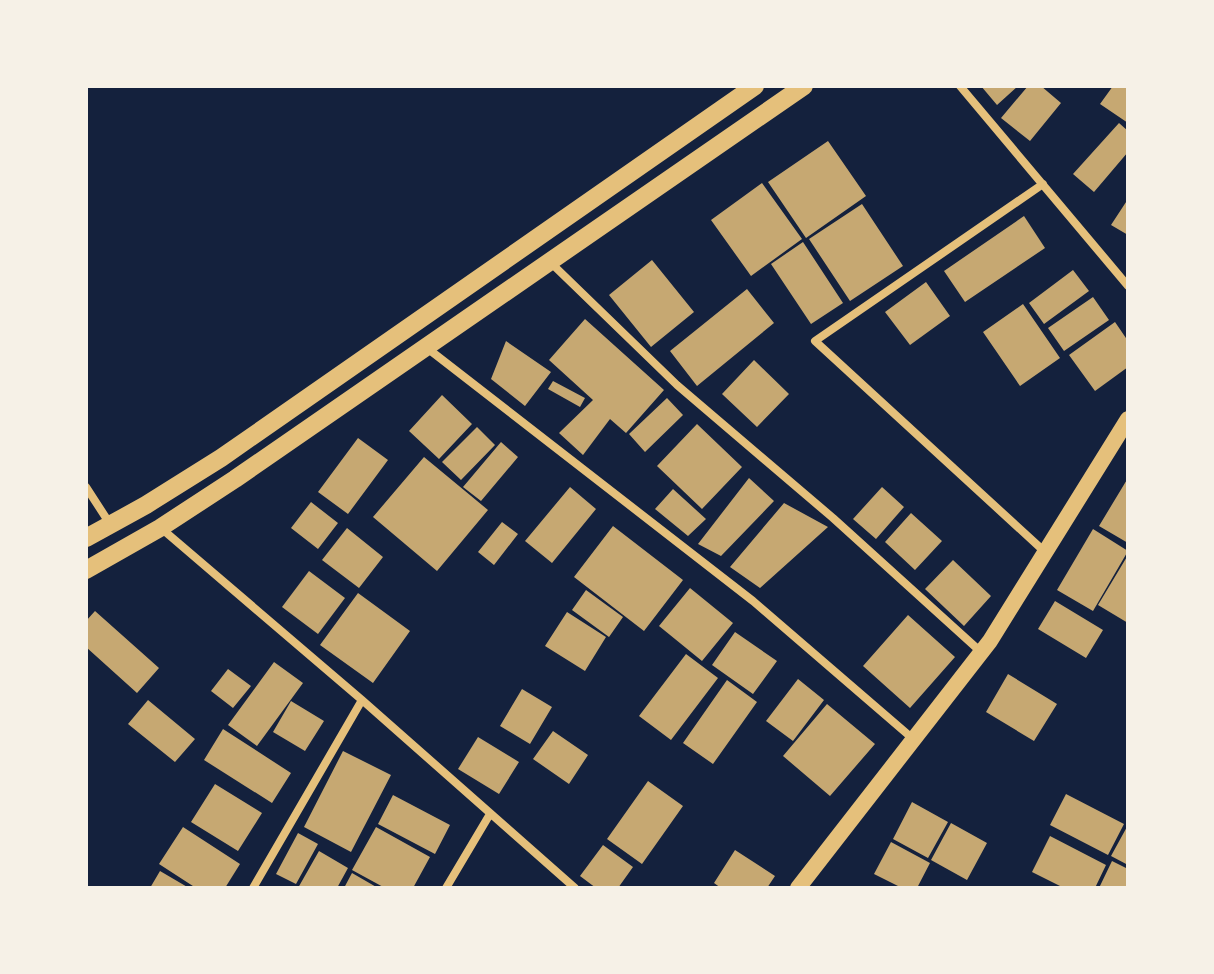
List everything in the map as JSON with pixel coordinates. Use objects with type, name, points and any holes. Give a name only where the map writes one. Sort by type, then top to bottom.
[{"type":"main road","points":[[86,538],[221,458],[755,86]]},
{"type":"main road","points":[[86,570],[160,528],[427,348],[804,86]]},
{"type":"main road","points":[[798,888],[981,653],[1128,419]]},
{"type":"street","points":[[960,86],[1128,286]]},
{"type":"street","points":[[1043,184],[815,341],[1045,552]]},
{"type":"street","points":[[550,262],[677,385],[833,518],[981,653]]},
{"type":"street","points":[[427,348],[753,601],[912,738]]},
{"type":"street","points":[[86,487],[110,524]]},
{"type":"street","points":[[160,528],[362,700],[575,888]]},
{"type":"street","points":[[253,888],[362,700]]},
{"type":"street","points":[[446,888],[490,814]]},
{"type":"building","points":[[981,86],[1018,86],[997,105]]},
{"type":"building","points":[[1028,86],[1041,86],[1061,103],[1030,141],[1001,118]]},
{"type":"building","points":[[1113,86],[1128,86],[1128,123],[1100,104]]},
{"type":"building","points":[[1119,123],[1128,131],[1128,152],[1094,192],[1073,174]]},
{"type":"building","points":[[828,141],[866,196],[806,238],[768,182]]},
{"type":"building","points":[[762,183],[802,239],[751,276],[711,220]]},
{"type":"building","points":[[1128,199],[1128,235],[1111,225]]},
{"type":"building","points":[[862,204],[903,266],[850,301],[809,239]]},
{"type":"building","points":[[1024,216],[1045,248],[965,302],[944,271]]},
{"type":"building","points":[[803,242],[843,303],[811,324],[771,264]]},
{"type":"building","points":[[652,260],[694,312],[651,347],[609,295]]},
{"type":"building","points":[[1073,270],[1089,291],[1044,324],[1029,303]]},
{"type":"building","points":[[926,282],[950,316],[910,345],[885,312]]},
{"type":"building","points":[[747,289],[774,323],[697,386],[670,351]]},
{"type":"building","points":[[1093,297],[1109,320],[1064,351],[1048,328]]},
{"type":"building","points":[[1023,304],[1060,358],[1020,386],[983,332]]},
{"type":"building","points":[[585,319],[664,390],[626,433],[610,419],[583,455],[559,433],[593,400],[549,360]]},
{"type":"building","points":[[1115,322],[1128,341],[1128,367],[1095,391],[1069,355]]},
{"type":"building","points":[[506,341],[551,372],[525,406],[491,379]]},
{"type":"building","points":[[754,360],[789,394],[757,427],[722,394]]},
{"type":"building","points":[[553,381],[585,398],[580,407],[548,389]]},
{"type":"building","points":[[442,395],[472,424],[439,459],[409,431]]},
{"type":"building","points":[[667,398],[683,415],[645,452],[629,434]]},
{"type":"building","points":[[697,424],[742,467],[702,509],[657,466]]},
{"type":"building","points":[[477,427],[495,445],[461,480],[442,462]]},
{"type":"building","points":[[358,438],[388,460],[348,514],[318,492]]},
{"type":"building","points":[[501,442],[518,457],[481,501],[463,487]]},
{"type":"building","points":[[424,457],[488,510],[437,571],[373,517]]},
{"type":"building","points":[[749,478],[774,501],[721,556],[698,544]]},
{"type":"building","points":[[1128,478],[1128,543],[1099,526]]},
{"type":"building","points":[[570,487],[596,509],[552,563],[525,541]]},
{"type":"building","points":[[882,487],[904,507],[876,539],[853,519]]},
{"type":"building","points":[[673,489],[706,519],[688,536],[655,509]]},
{"type":"building","points":[[311,502],[338,523],[318,549],[291,528]]},
{"type":"building","points":[[784,503],[828,527],[760,588],[730,567]]},
{"type":"building","points":[[911,513],[942,541],[915,570],[885,542]]},
{"type":"building","points":[[502,522],[518,534],[494,565],[478,552]]},
{"type":"building","points":[[613,526],[683,580],[644,631],[574,577]]},
{"type":"building","points":[[347,528],[383,557],[359,588],[322,560]]},
{"type":"building","points":[[1093,529],[1128,551],[1093,611],[1057,590]]},
{"type":"building","points":[[1128,555],[1128,623],[1098,605]]},
{"type":"building","points":[[953,560],[991,596],[964,626],[925,589]]},
{"type":"building","points":[[309,571],[345,598],[318,634],[282,607]]},
{"type":"building","points":[[690,588],[733,623],[702,661],[659,626]]},
{"type":"building","points":[[586,590],[623,617],[609,637],[572,610]]},
{"type":"building","points":[[358,593],[410,631],[373,683],[320,645]]},
{"type":"building","points":[[1055,601],[1103,630],[1086,658],[1038,629]]},
{"type":"building","points":[[95,611],[159,668],[137,693],[86,647],[86,621]]},
{"type":"building","points":[[567,612],[606,637],[585,671],[545,646]]},
{"type":"building","points":[[908,615],[955,657],[910,708],[863,666]]},
{"type":"building","points":[[735,632],[777,661],[753,694],[712,665]]},
{"type":"building","points":[[686,654],[718,678],[671,740],[639,716]]},
{"type":"building","points":[[274,662],[303,683],[257,746],[228,725]]},
{"type":"building","points":[[228,669],[251,686],[233,708],[211,691]]},
{"type":"building","points":[[1008,674],[1057,704],[1034,741],[986,712]]},
{"type":"building","points":[[798,679],[824,700],[793,741],[766,721]]},
{"type":"building","points":[[727,680],[757,702],[713,764],[683,743]]},
{"type":"building","points":[[522,689],[552,707],[530,744],[500,726]]},
{"type":"building","points":[[148,700],[195,739],[175,762],[128,724]]},
{"type":"building","points":[[291,701],[324,721],[305,751],[273,732]]},
{"type":"building","points":[[827,704],[875,744],[830,796],[783,756]]},
{"type":"building","points":[[223,729],[291,773],[272,803],[204,760]]},
{"type":"building","points":[[553,731],[588,755],[569,784],[533,759]]},
{"type":"building","points":[[478,737],[519,762],[499,794],[458,769]]},
{"type":"building","points":[[343,751],[391,775],[351,852],[304,827]]},
{"type":"building","points":[[648,781],[683,806],[642,864],[607,839]]},
{"type":"building","points":[[215,784],[262,813],[238,851],[191,822]]},
{"type":"building","points":[[1066,794],[1124,824],[1108,855],[1050,825]]},
{"type":"building","points":[[393,795],[450,825],[435,854],[378,824]]},
{"type":"building","points":[[912,802],[948,822],[928,858],[893,839]]},
{"type":"building","points":[[951,823],[987,843],[967,880],[931,860]]},
{"type":"building","points":[[1128,825],[1128,865],[1111,856]]},
{"type":"building","points":[[183,827],[240,864],[225,888],[196,888],[159,864]]},
{"type":"building","points":[[376,827],[430,857],[413,888],[385,888],[352,870]]},
{"type":"building","points":[[298,833],[318,844],[296,884],[276,874]]},
{"type":"building","points":[[1050,836],[1106,865],[1095,888],[1064,888],[1032,872]]},
{"type":"building","points":[[891,842],[930,863],[917,888],[902,888],[874,874]]},
{"type":"building","points":[[603,845],[633,867],[618,888],[596,888],[580,876]]},
{"type":"building","points":[[735,850],[775,876],[767,888],[721,888],[714,883]]},
{"type":"building","points":[[319,851],[348,868],[337,888],[298,888]]},
{"type":"building","points":[[1112,861],[1128,869],[1128,888],[1099,888]]},
{"type":"building","points":[[160,871],[189,888],[150,888]]},
{"type":"building","points":[[352,873],[378,888],[344,888]]}]
